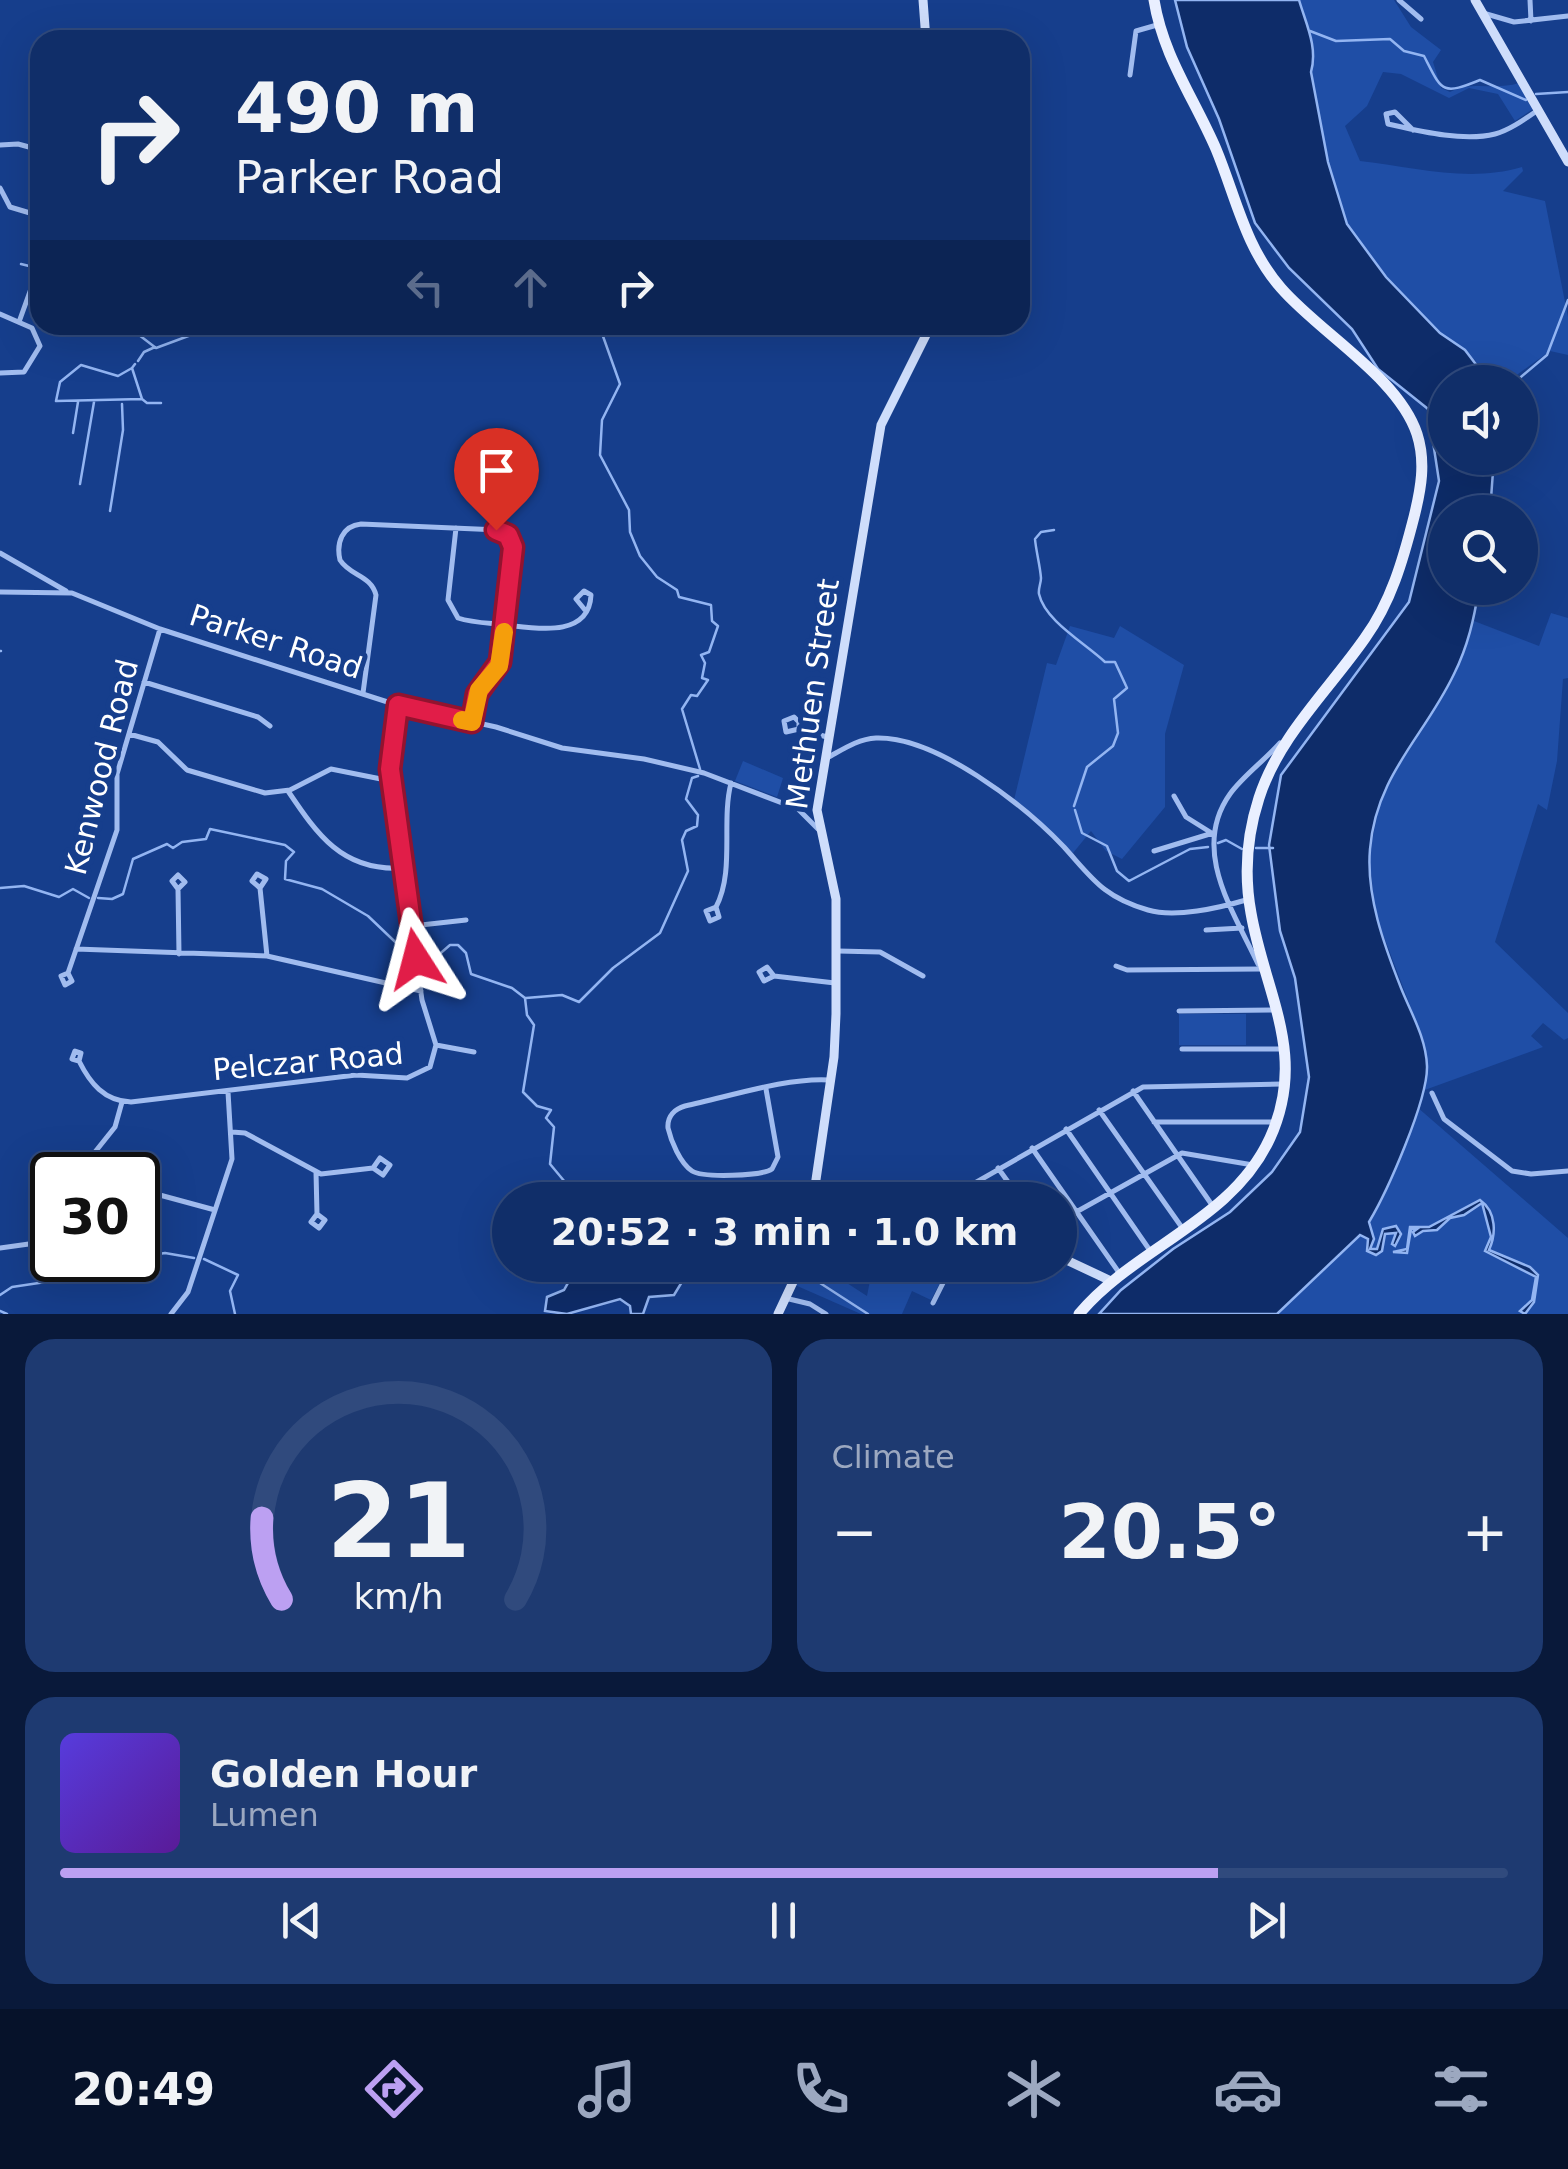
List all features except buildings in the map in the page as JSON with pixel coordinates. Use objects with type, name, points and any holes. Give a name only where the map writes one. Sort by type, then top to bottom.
[{"type":"main road","points":[[1079,1314],[1116,1278],[1214,1208],[1254,1165],[1276,1122],[1285,1084],[1286,1049],[1249,899],[1248,848],[1256,806],[1272,764],[1365,638],[1393,587],[1421,486],[1420,446],[1398,399],[1291,299],[1262,264],[1247,237],[1210,136],[1177,75],[1154,0]]},
{"type":"street","points":[[923,0],[925,30]]},
{"type":"street","points":[[1398,0],[1421,19]]},
{"type":"street","points":[[1475,0],[1568,162]]},
{"type":"street","points":[[1530,0],[1531,21]]},
{"type":"street","points":[[1483,13],[1503,20],[1531,21],[1568,16]]},
{"type":"street","points":[[1491,28],[1503,20]]},
{"type":"street","points":[[1130,75],[1136,30],[1159,25]]},
{"type":"street","points":[[1413,130],[1395,112],[1386,114],[1388,124],[1413,130],[1491,134],[1538,110]]},
{"type":"street","points":[[0,145],[30,147]]},
{"type":"street","points":[[0,188],[10,207],[30,214]]},
{"type":"street","points":[[19,322],[30,290]]},
{"type":"street","points":[[0,314],[30,329]]},
{"type":"street","points":[[0,373],[24,372],[37,356],[40,346],[37,335]]},
{"type":"street","name":"Methuen Street","points":[[816,1182],[835,1044],[836,951],[836,899],[819,832],[818,810],[881,425],[926,335]]},
{"type":"street","points":[[364,694],[376,595],[369,581],[341,563],[338,554],[342,535],[358,524],[499,530],[511,540],[500,662],[477,694],[472,722]]},
{"type":"street","points":[[456,528],[450,609],[465,621],[557,630],[571,624],[585,610]]},
{"type":"street","points":[[0,553],[68,593]]},
{"type":"street","name":"Parker Road","points":[[0,592],[68,593],[160,629],[398,705],[562,748],[664,762],[804,812],[819,832]]},
{"type":"street","name":"Kenwood Road","points":[[68,973],[117,830],[114,790],[160,629]]},
{"type":"street","points":[[144,682],[258,717],[270,726]]},
{"type":"street","name":"Pelczar Road","points":[[122,1102],[356,1075],[416,1076],[433,1064],[436,1045],[421,991],[400,868],[391,781],[398,705]]},
{"type":"street","points":[[1272,988],[1214,862],[1213,833],[1230,794],[1304,717]]},
{"type":"street","points":[[799,730],[830,737]]},
{"type":"street","points":[[129,734],[158,742],[187,770],[266,792],[288,791],[332,768],[391,781]]},
{"type":"street","points":[[826,758],[874,738],[929,749],[1010,802],[1059,843],[1086,877],[1104,890],[1155,912],[1249,899]]},
{"type":"street","points":[[716,906],[724,886],[724,813],[731,783]]},
{"type":"street","points":[[288,791],[332,849],[376,866],[400,868]]},
{"type":"street","points":[[1174,796],[1186,816],[1213,833]]},
{"type":"street","points":[[1154,851],[1213,833]]},
{"type":"street","points":[[260,888],[268,956]]},
{"type":"street","points":[[178,889],[179,954]]},
{"type":"street","points":[[412,926],[466,920]]},
{"type":"street","points":[[1206,930],[1242,928]]},
{"type":"street","points":[[76,949],[268,956],[421,991]]},
{"type":"street","points":[[836,951],[880,952],[923,976]]},
{"type":"street","points":[[1116,966],[1127,970],[1261,969]]},
{"type":"street","points":[[774,976],[835,983]]},
{"type":"street","points":[[1179,1011],[1279,1010]]},
{"type":"street","points":[[436,1045],[474,1052]]},
{"type":"street","points":[[1182,1049],[1286,1049]]},
{"type":"street","points":[[80,1061],[93,1085],[122,1102],[116,1127],[95,1152]]},
{"type":"street","points":[[766,1089],[778,1158],[772,1170],[756,1175],[698,1174],[689,1168],[668,1132],[674,1112],[766,1089],[830,1080]]},
{"type":"street","points":[[975,1182],[1099,1110],[1151,1086],[1285,1084]]},
{"type":"street","points":[[171,1314],[188,1292],[232,1159],[228,1092]]},
{"type":"street","points":[[1133,1092],[1214,1208]]},
{"type":"street","points":[[1432,1094],[1444,1119],[1512,1171],[1568,1171]]},
{"type":"street","points":[[1099,1110],[1183,1229]]},
{"type":"street","points":[[1154,1122],[1276,1122]]},
{"type":"street","points":[[1066,1129],[1151,1252]]},
{"type":"street","points":[[232,1132],[246,1133],[316,1172],[332,1175],[373,1168]]},
{"type":"street","points":[[1032,1148],[1055,1182]]},
{"type":"street","points":[[1077,1211],[1177,1156],[1191,1153],[1254,1165]]},
{"type":"street","points":[[998,1168],[1008,1182]]},
{"type":"street","points":[[316,1172],[317,1214]]},
{"type":"street","points":[[160,1195],[215,1210]]},
{"type":"street","points":[[1077,1214],[1116,1278]]},
{"type":"street","points":[[0,1248],[30,1244]]},
{"type":"street","points":[[1077,1263],[1116,1278]]},
{"type":"street","points":[[778,1314],[793,1282]]},
{"type":"street","points":[[933,1302],[943,1282]]},
{"type":"street","points":[[785,1298],[810,1304],[826,1314]]},
{"type":"shaded area","points":[[1175,0],[1299,0],[1312,45],[1311,72],[1328,162],[1347,224],[1386,277],[1476,365],[1428,365],[1428,409],[1378,369],[1352,329],[1289,268],[1255,223],[1219,119],[1187,47]]},
{"type":"shaded area","points":[[1299,0],[1394,0],[1411,27],[1441,50],[1433,62],[1441,88],[1450,92],[1467,87],[1519,83],[1533,109],[1515,121],[1498,94],[1469,88],[1449,98],[1401,74],[1383,72],[1367,106],[1345,126],[1360,161],[1462,174],[1522,167],[1523,171],[1503,191],[1545,201],[1568,317],[1568,355],[1550,351],[1531,365],[1478,365],[1440,333],[1386,277],[1347,224],[1328,162],[1311,72],[1308,27]]},
{"type":"shaded area","points":[[1438,475],[1493,475],[1491,495],[1436,495]]},
{"type":"shaded area","points":[[1428,525],[1428,605],[1476,605],[1454,674],[1381,799],[1370,849],[1369,867],[1378,920],[1421,1036],[1427,1066],[1414,1122],[1369,1222],[1374,1239],[1370,1249],[1377,1249],[1383,1229],[1396,1226],[1401,1234],[1395,1246],[1392,1244],[1396,1233],[1385,1234],[1382,1251],[1376,1255],[1367,1251],[1368,1239],[1360,1235],[1277,1314],[1099,1314],[1121,1290],[1173,1249],[1230,1212],[1272,1172],[1300,1132],[1309,1077],[1295,978],[1280,931],[1269,845],[1281,775],[1409,602]]},
{"type":"shaded area","points":[[1551,613],[1568,618],[1568,678],[1563,679],[1557,761],[1547,810],[1538,804],[1495,942],[1568,1013],[1568,1038],[1564,1040],[1543,1023],[1531,1036],[1543,1047],[1422,1091],[1427,1067],[1419,1029],[1376,916],[1369,855],[1384,785],[1454,675],[1474,621],[1539,646]]},
{"type":"shaded area","points":[[1070,626],[1114,638],[1120,626],[1184,665],[1165,734],[1165,807],[1122,859],[1106,851],[1091,831],[1073,853],[1014,800],[1047,663],[1056,665]]},
{"type":"shaded area","points":[[743,761],[783,778],[777,797],[735,781]]},
{"type":"shaded area","points":[[1179,1014],[1246,1014],[1246,1045],[1179,1045]]},
{"type":"shaded area","points":[[1417,1107],[1568,1238],[1568,1314],[1277,1314],[1360,1235],[1383,1199]]},
{"type":"shaded area","points":[[1480,1200],[1490,1211],[1494,1224],[1489,1250],[1530,1267],[1538,1275],[1534,1302],[1525,1314],[1520,1311],[1532,1300],[1536,1277],[1485,1251],[1491,1237],[1482,1203],[1464,1215],[1450,1218],[1437,1230],[1415,1236],[1413,1232],[1417,1229],[1411,1229],[1407,1253],[1393,1252],[1407,1249],[1410,1227],[1429,1227]]},
{"type":"shaded area","points":[[568,1282],[682,1282],[674,1295],[649,1297],[643,1314],[631,1314],[630,1306],[620,1299],[567,1314],[545,1311],[547,1297],[564,1290]]},
{"type":"shaded area","points":[[845,1282],[867,1296],[870,1282],[940,1282],[931,1300],[912,1291],[902,1314],[861,1314],[795,1285]]},
{"type":"waterway","points":[[1310,31],[1336,41],[1390,39],[1404,51],[1424,56],[1444,87],[1457,88],[1480,80],[1526,100]]},
{"type":"waterway","points":[[1536,94],[1568,92]]},
{"type":"waterway","points":[[21,264],[30,266]]},
{"type":"waterway","points":[[1535,365],[1547,355],[1568,300]]},
{"type":"waterway","points":[[139,335],[156,348],[191,335]]},
{"type":"waterway","points":[[603,335],[620,384],[602,420],[600,455],[629,510],[630,532],[640,556],[657,577],[677,590],[679,597],[711,605],[712,621],[718,626],[709,652],[701,655],[705,663],[702,678],[708,680],[682,709],[700,769]]},
{"type":"waterway","points":[[138,361],[144,352],[155,347]]},
{"type":"waterway","points":[[135,364],[132,368],[142,399],[161,403]]},
{"type":"waterway","points":[[132,368],[118,376],[81,365],[60,382],[56,401],[142,399]]},
{"type":"waterway","points":[[73,433],[78,402]]},
{"type":"waterway","points":[[80,484],[94,402]]},
{"type":"waterway","points":[[110,511],[123,430],[122,404]]},
{"type":"waterway","points":[[1054,530],[1041,532],[1035,539],[1043,604],[1057,622],[1105,662],[1115,662],[1127,688],[1114,699],[1118,733],[1113,746],[1087,767],[1074,806]]},
{"type":"waterway","points":[[526,998],[562,995],[579,1002],[613,968],[660,933],[688,871],[682,840],[686,831],[697,826],[698,815],[686,799],[692,778],[698,776]]},
{"type":"waterway","points":[[1075,810],[1082,833],[1107,846],[1117,871],[1129,881],[1190,849],[1208,847]]},
{"type":"waterway","points":[[98,898],[112,899],[123,894],[133,859],[167,844],[173,848],[182,842],[206,839],[210,829],[285,845],[294,852],[286,861],[285,879],[322,889],[368,916],[412,958]]},
{"type":"waterway","points":[[1218,843],[1226,840],[1242,849]]},
{"type":"waterway","points":[[1256,848],[1273,848]]},
{"type":"waterway","points":[[0,888],[24,886],[59,897],[73,889],[89,898]]},
{"type":"waterway","points":[[420,963],[428,964],[450,945],[458,945],[466,953],[471,974],[512,988],[525,998],[527,1015],[534,1025],[523,1092],[537,1106],[551,1110],[546,1118],[554,1127],[550,1164],[565,1182]]},
{"type":"waterway","points":[[160,1254],[194,1258]]},
{"type":"waterway","points":[[204,1259],[238,1275],[230,1291],[235,1314]]},
{"type":"waterway","points":[[0,1295],[12,1287],[45,1282]]},
{"type":"waterway","points":[[818,1282],[868,1314]]},
{"type":"waterway","points":[[0,1311],[7,1314]]},
{"type":"slow traffic","points":[[462,720],[472,722],[479,690],[499,666],[504,632]]},
{"type":"route","points":[[416,959],[400,868],[390,769],[398,705],[472,722],[477,694],[497,670],[501,658],[513,547],[508,535],[496,530]]}]
